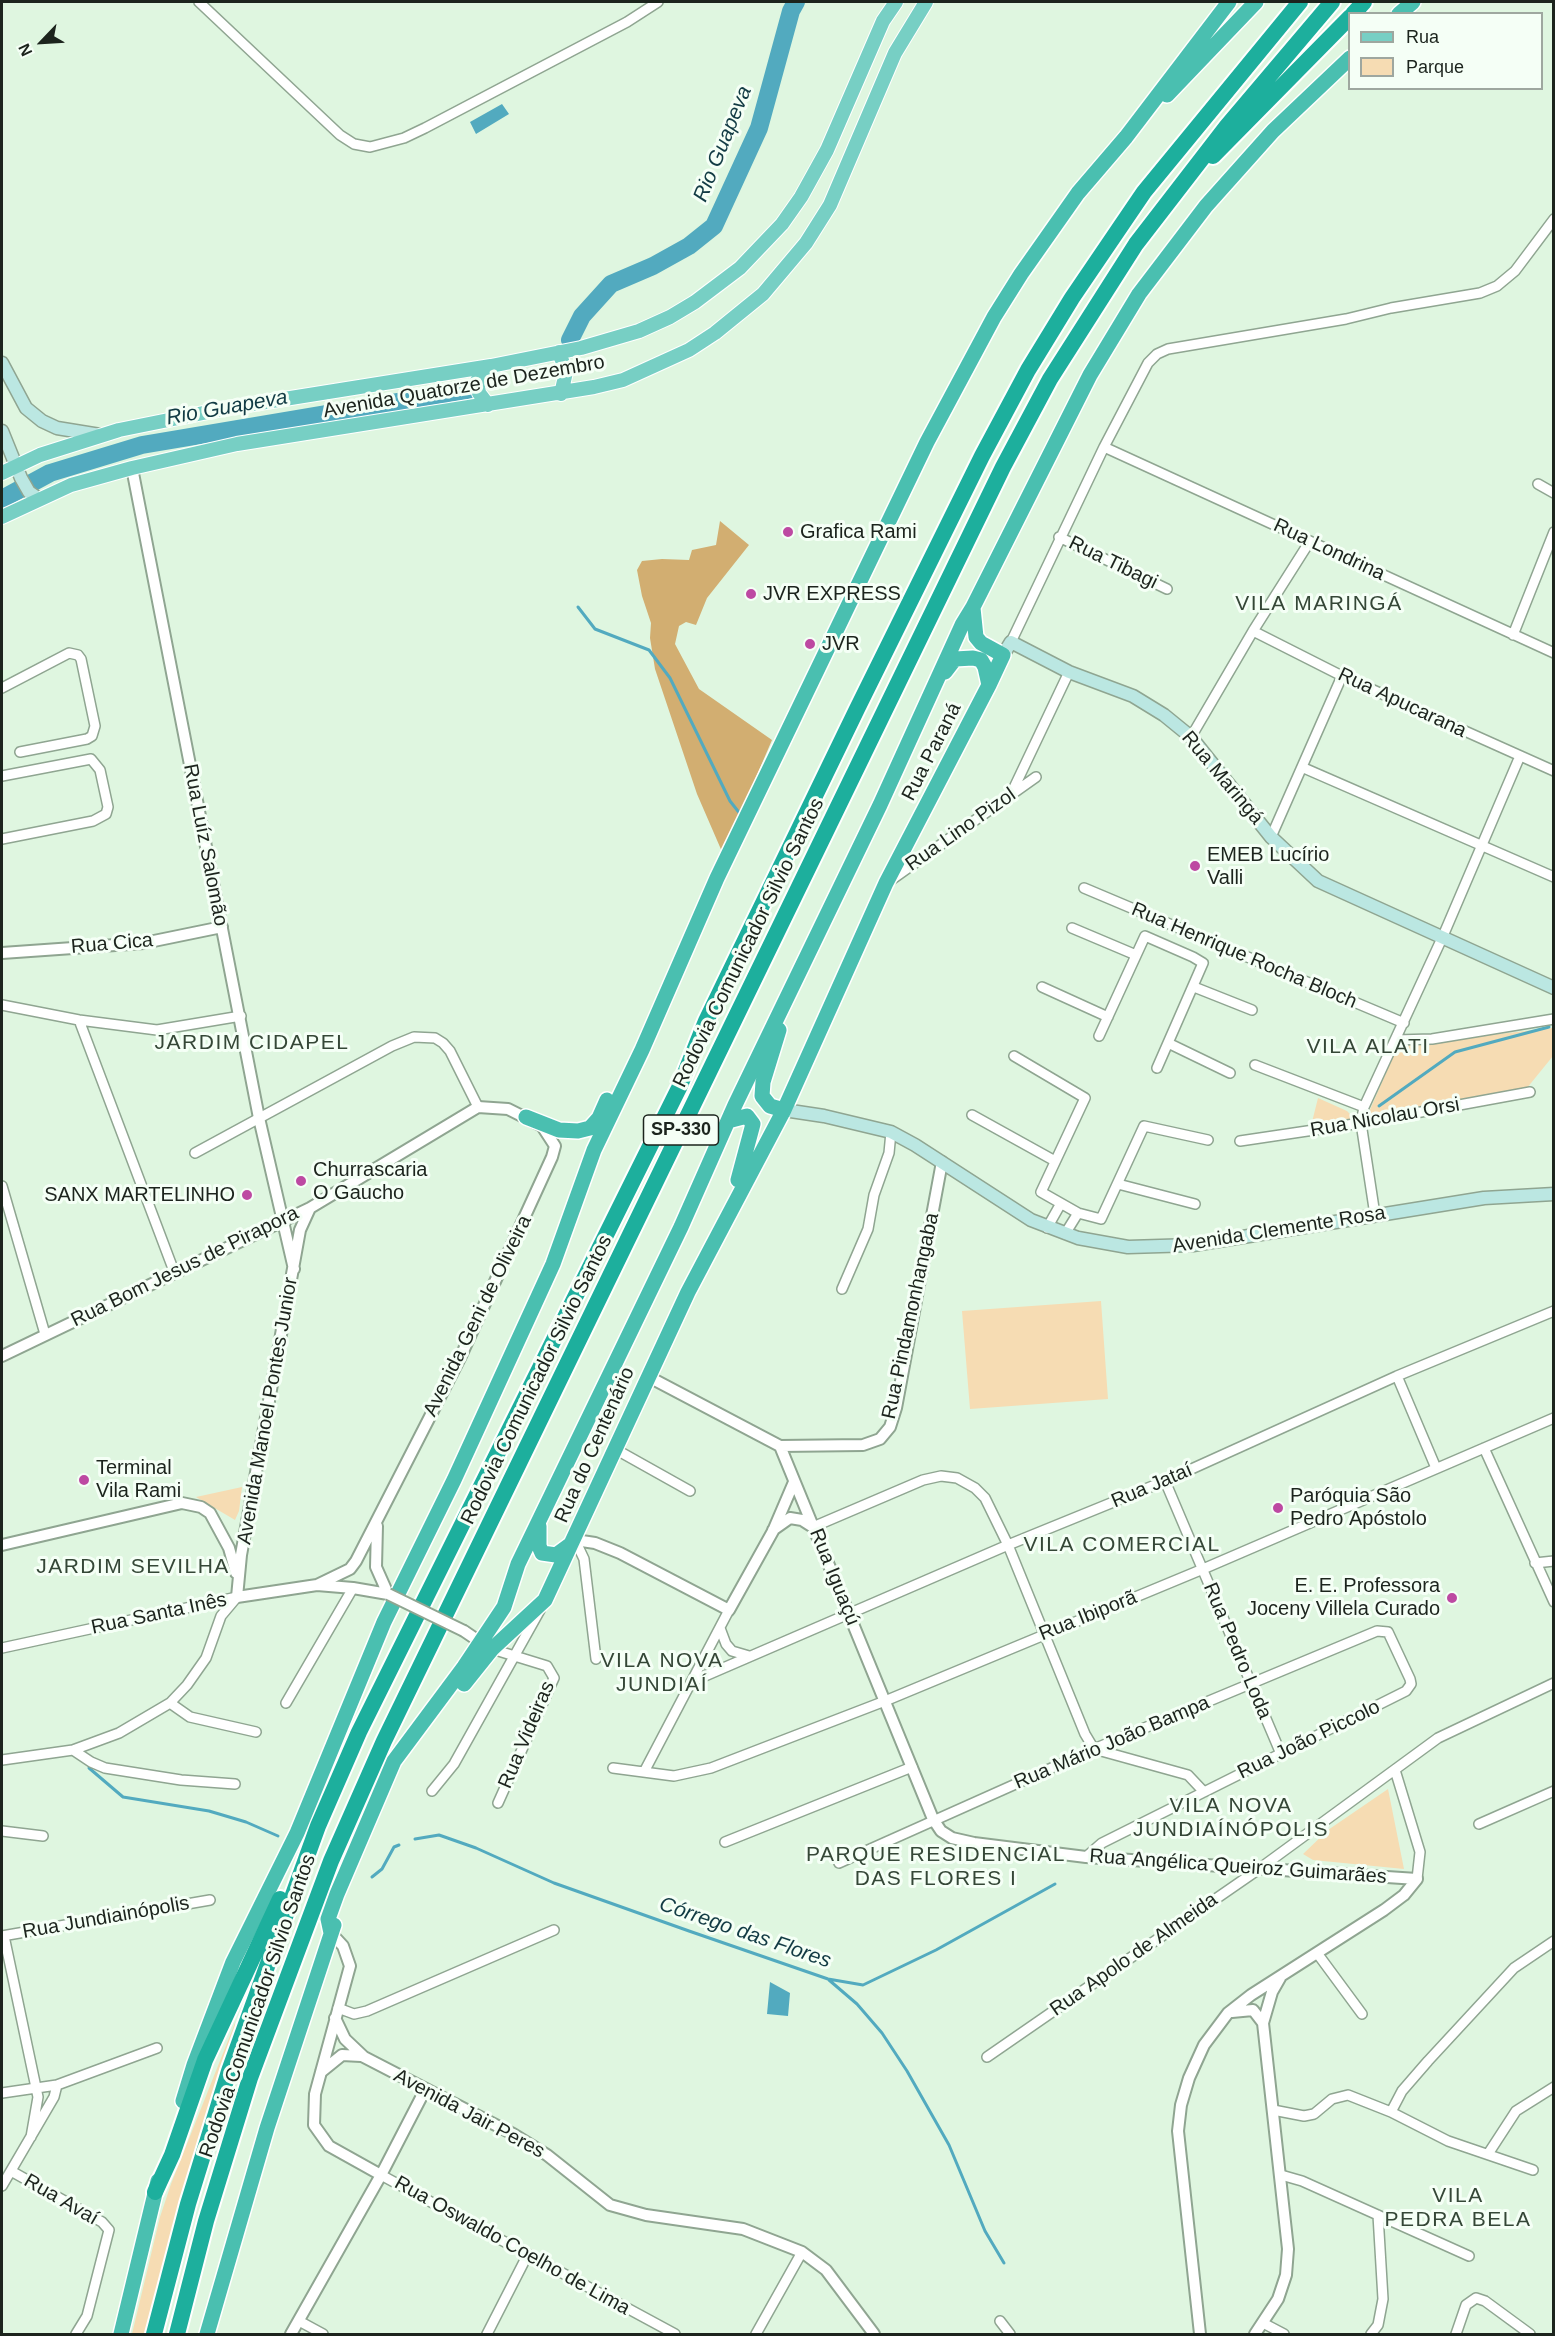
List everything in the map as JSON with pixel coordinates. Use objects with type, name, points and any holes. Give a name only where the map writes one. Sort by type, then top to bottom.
[{"type":"highway","points":[[121,2334],[155,2192],[194,2064],[233,1962],[297,1833],[384,1622],[553,1264],[594,1150],[642,1050],[751,805],[952,395],[1021,274],[1078,193],[1126,137],[1229,2]]},
{"type":"highway","points":[[1126,137],[1256,2]]},
{"type":"highway","name":"Rodovia Comunicador Silvio Santos","points":[[154,2334],[188,2204],[229,2071],[318,1826],[359,1732],[414,1619],[679,1088],[706,1020],[857,709],[1028,370],[1077,289],[1144,192],[1300,2]]},
{"type":"highway","name":"Rodovia Comunicador Silvio Santos","points":[[177,2334],[206,2221],[254,2067],[331,1861],[384,1741],[1003,467],[1050,379],[1136,244],[1227,126],[1332,2]]},
{"type":"highway","points":[[1180,187],[1236,135],[1348,19]]},
{"type":"highway","points":[[486,1646],[492,1627],[504,1607],[518,1564],[676,1238],[728,1121],[962,625],[1090,375],[1139,294],[1173,248],[1240,166],[1348,60]]},
{"type":"highway","points":[[973,607],[974,632],[981,643]]},
{"type":"highway","points":[[929,697],[965,645],[981,643],[1007,649]]},
{"type":"highway","name":"Rua Paraná","points":[[784,1110],[886,883],[1007,649]]},
{"type":"highway","points":[[955,659],[981,660],[989,685]]},
{"type":"highway","points":[[784,1110],[770,1106],[762,1096],[776,1038],[793,998],[798,976]]},
{"type":"highway","points":[[526,1117],[559,1130],[578,1131],[590,1128],[599,1118],[624,1063],[642,1050]]},
{"type":"highway","name":"Rua do Centenário","points":[[545,1600],[717,1236],[784,1110]]},
{"type":"highway","points":[[717,1236],[752,1136],[753,1124],[747,1116],[728,1121]]},
{"type":"highway","points":[[539,1523],[539,1546],[543,1552],[556,1555],[575,1540]]},
{"type":"highway","points":[[207,2334],[267,2128],[331,1933],[373,1825],[395,1778],[421,1736],[486,1646],[545,1600]]},
{"type":"highway","points":[[155,2192],[172,2156],[209,2051],[282,1896],[318,1826]]},
{"type":"main road","name":"Avenida Quatorze de Dezembro","points":[[2,473],[19,472],[100,435],[228,408],[491,366],[608,342],[670,316],[720,284],[759,250],[782,224],[814,175],[883,21],[896,2]]},
{"type":"main road","name":"Avenida Quatorze de Dezembro","points":[[2,517],[34,496],[132,468],[237,444],[561,394],[622,380],[654,367],[715,333],[763,294],[806,243],[830,205],[895,52],[922,3]]},
{"type":"main road","points":[[872,104],[861,93],[860,85],[888,28],[883,21]]},
{"type":"main road","points":[[559,352],[566,372],[561,394]]},
{"type":"main road","points":[[2,363],[26,408],[42,421],[57,428],[100,435]]},
{"type":"main road","points":[[488,405],[478,393],[477,381],[491,366]]},
{"type":"main road","points":[[2,431],[19,472],[34,496]]},
{"type":"main road","name":"Rua Maringá","points":[[1007,649],[1133,696],[1164,715],[1191,737],[1271,837],[1318,881],[1554,988]]},
{"type":"main road","name":"Avenida Clemente Rosa","points":[[784,1110],[824,1116],[891,1132],[942,1162],[1001,1202],[1047,1228],[1102,1243],[1156,1248],[1193,1245],[1484,1198],[1554,1194]]},
{"type":"street","points":[[199,2],[340,135],[354,144],[370,147],[405,138],[425,128],[627,22],[658,2]]},
{"type":"street","name":"Rua Paraná","points":[[1007,649],[1059,537],[1148,363],[1168,349],[1346,319],[1391,308],[1480,293],[1497,286],[1515,271],[1554,219]]},
{"type":"street","name":"Rua Londrina","points":[[1104,447],[1554,653]]},
{"type":"street","name":"Rua Luíz Salomão","points":[[132,468],[241,1016],[259,1118],[281,1221],[291,1245],[294,1269]]},
{"type":"street","points":[[1538,484],[1554,493]]},
{"type":"street","points":[[1513,635],[1554,532]]},
{"type":"street","name":"Rua Tibagi","points":[[1059,537],[1167,589]]},
{"type":"street","points":[[1191,737],[1253,631],[1310,541]]},
{"type":"street","name":"Rua Apucarana","points":[[1253,631],[1342,676],[1554,771]]},
{"type":"street","points":[[2,688],[69,653],[78,655],[81,659],[95,726],[92,736],[87,740],[20,753]]},
{"type":"street","points":[[1011,795],[1069,672]]},
{"type":"street","points":[[1271,837],[1304,768],[1342,676]]},
{"type":"street","points":[[1375,1215],[1361,1123],[1364,1107],[1443,936],[1520,756]]},
{"type":"street","points":[[2,776],[85,758],[91,759],[100,770],[108,807],[106,814],[93,821],[2,839]]},
{"type":"street","points":[[1304,768],[1554,877]]},
{"type":"street","name":"Rua Lino Pizol","points":[[886,883],[1036,777]]},
{"type":"street","points":[[1259,822],[1271,820],[1283,812]]},
{"type":"street","name":"Rua Henrique Rocha Bloch","points":[[1084,888],[1404,1023]]},
{"type":"street","points":[[1164,944],[1173,925]]},
{"type":"street","name":"Rua Cica","points":[[2,953],[144,943],[222,927]]},
{"type":"street","points":[[1072,928],[1136,955]]},
{"type":"street","points":[[1183,952],[1191,933]]},
{"type":"street","points":[[1099,1036],[1145,936],[1203,963],[1157,1068]]},
{"type":"street","points":[[1042,987],[1108,1017]]},
{"type":"street","points":[[1194,987],[1252,1010]]},
{"type":"street","points":[[2,1005],[79,1020],[157,1030],[241,1016]]},
{"type":"street","points":[[1396,1040],[1432,1039],[1554,1019]]},
{"type":"street","points":[[79,1020],[175,1274]]},
{"type":"street","points":[[195,1153],[392,1046],[423,1036],[435,1038],[450,1051],[478,1107],[508,1109],[526,1117]]},
{"type":"street","points":[[1168,1043],[1230,1073]]},
{"type":"street","points":[[1014,1056],[1085,1098],[1041,1192],[1060,1205],[1078,1213],[1101,1219],[1144,1126],[1208,1140]]},
{"type":"street","points":[[1255,1065],[1364,1107]]},
{"type":"street","name":"Rua Nicolau Orsi","points":[[1239,1141],[1361,1123],[1530,1092]]},
{"type":"street","name":"Rua Bom Jesus de Pirapora","points":[[2,1356],[310,1208],[478,1107]]},
{"type":"street","points":[[972,1115],[1055,1161]]},
{"type":"street","name":"Avenida Geni de Oliveira","points":[[316,1585],[350,1569],[377,1523],[460,1358],[552,1158],[555,1146],[550,1134],[526,1117]]},
{"type":"street","points":[[842,1289],[868,1229],[874,1195],[889,1153],[891,1132]]},
{"type":"street","name":"Rua Pindamonhangaba","points":[[780,1446],[862,1445],[880,1439],[890,1427],[896,1408],[942,1162]]},
{"type":"street","points":[[1118,1184],[1196,1204]]},
{"type":"street","points":[[2,1186],[45,1334]]},
{"type":"street","points":[[1047,1228],[1060,1205]]},
{"type":"street","name":"Avenida Manoel Pontes Junior","points":[[237,1597],[238,1578],[300,1230],[310,1208]]},
{"type":"street","points":[[1065,1234],[1078,1213]]},
{"type":"street","name":"Rua Jataí","points":[[691,1682],[1008,1545],[1165,1481],[1397,1376],[1554,1311]]},
{"type":"street","points":[[1397,1376],[1436,1468]]},
{"type":"street","points":[[649,1377],[780,1446]]},
{"type":"street","name":"Rua Ibiporã","points":[[613,1768],[674,1776],[711,1768],[885,1701],[1203,1569],[1554,1418]]},
{"type":"street","name":"Rua Iguaçú","points":[[780,1446],[933,1819],[941,1831],[952,1838]]},
{"type":"street","points":[[1484,1448],[1554,1602]]},
{"type":"street","points":[[615,1449],[690,1491]]},
{"type":"street","points":[[773,1531],[790,1518],[802,1520],[813,1527],[923,1480],[941,1476],[957,1478],[975,1488],[985,1498],[1008,1545],[1085,1734],[1094,1749],[1188,1775],[1204,1792]]},
{"type":"street","name":"Rua Pedro Loda","points":[[1165,1481],[1281,1754]]},
{"type":"street","points":[[644,1772],[773,1531],[794,1482]]},
{"type":"street","points":[[2,1545],[183,1503],[201,1507],[210,1513],[229,1548],[238,1578]]},
{"type":"street","points":[[377,1523],[376,1567],[388,1594]]},
{"type":"street","points":[[575,1540],[595,1543],[620,1553],[729,1610]]},
{"type":"street","points":[[575,1540],[584,1559],[596,1659]]},
{"type":"street","points":[[1535,1563],[1554,1561]]},
{"type":"street","points":[[316,1585],[388,1594],[464,1631],[486,1646],[516,1655]]},
{"type":"street","name":"Rua Santa Inês","points":[[2,1648],[237,1597],[316,1585]]},
{"type":"street","points":[[286,1703],[352,1588]]},
{"type":"street","points":[[2,1760],[73,1750],[119,1733],[170,1703],[187,1685],[206,1658],[221,1616],[237,1597]]},
{"type":"street","name":"Rua do Centenário","points":[[432,1791],[454,1764],[545,1600]]},
{"type":"street","points":[[464,1631],[480,1632],[492,1627]]},
{"type":"street","points":[[720,1628],[726,1644],[732,1651],[749,1656]]},
{"type":"street","name":"Rua Mário João Bampa","points":[[839,1863],[911,1832],[933,1819],[1094,1749],[1377,1631],[1388,1632],[1410,1679],[1411,1684],[1406,1691]]},
{"type":"street","name":"Rua Videiras","points":[[498,1803],[554,1678],[547,1666],[516,1655]]},
{"type":"street","name":"Rua Apolo de Almeida","points":[[987,2057],[1258,1869],[1438,1738],[1464,1723],[1554,1683]]},
{"type":"street","name":"Rua João Piccolo","points":[[1086,1857],[1102,1843],[1406,1691]]},
{"type":"street","points":[[170,1703],[190,1717],[256,1732]]},
{"type":"street","points":[[73,1750],[105,1768],[181,1780],[235,1784]]},
{"type":"street","points":[[725,1842],[912,1767]]},
{"type":"street","points":[[1200,2334],[1178,2131],[1180,2105],[1189,2078],[1204,2045],[1228,2013],[1251,1995],[1384,1910],[1404,1895],[1417,1879],[1420,1852],[1395,1770]]},
{"type":"street","points":[[1479,1824],[1554,1791]]},
{"type":"street","points":[[2,1831],[43,1836]]},
{"type":"street","name":"Rua Angélica Queiroz Guimarães","points":[[952,1838],[974,1843],[1086,1857],[1417,1879]]},
{"type":"street","name":"Rua Jundiainópolis","points":[[3,1936],[210,1900]]},
{"type":"street","points":[[337,2013],[367,2012],[554,1930]]},
{"type":"street","points":[[331,1933],[343,1946],[350,1966],[319,2074],[314,2125],[329,2146],[381,2175]]},
{"type":"street","points":[[3,1936],[38,2097],[31,2136]]},
{"type":"street","points":[[1391,2112],[1402,2091],[1514,1968],[1554,1941]]},
{"type":"street","points":[[1317,1953],[1362,2014]]},
{"type":"street","points":[[1255,2334],[1278,2298],[1286,2275],[1288,2249],[1263,2023],[1272,1992],[1280,1978]]},
{"type":"street","points":[[1228,2013],[1253,2010],[1263,2023]]},
{"type":"street","name":"Avenida Jair Peres","points":[[337,2013],[345,2039],[364,2057],[513,2134],[547,2155],[610,2205],[646,2215],[743,2229],[802,2252],[826,2270],[874,2334]]},
{"type":"street","points":[[2,2093],[57,2085],[157,2048]]},
{"type":"street","points":[[319,2074],[342,2055],[350,2053],[364,2057]]},
{"type":"street","points":[[2,2186],[54,2097],[57,2085]]},
{"type":"street","points":[[1488,2154],[1516,2111],[1554,2086]]},
{"type":"street","points":[[291,2334],[381,2175],[425,2090]]},
{"type":"street","points":[[1273,2110],[1304,2116],[1314,2114],[1332,2099],[1348,2095],[1391,2112],[1448,2141],[1533,2170]]},
{"type":"street","name":"Rua Avaí","points":[[11,2171],[102,2222],[109,2230],[87,2316],[76,2334]]},
{"type":"street","name":"Rua Oswaldo Coelho de Lima","points":[[381,2175],[675,2334]]},
{"type":"street","points":[[1281,2175],[1302,2181],[1469,2256]]},
{"type":"street","points":[[1371,2334],[1378,2325],[1383,2299],[1378,2215]]},
{"type":"street","points":[[756,2334],[802,2252]]},
{"type":"street","points":[[487,2334],[528,2254]]},
{"type":"street","points":[[1456,2334],[1466,2305],[1476,2298],[1485,2301],[1530,2334]]},
{"type":"street","points":[[299,2321],[323,2334]]},
{"type":"street","points":[[1000,2321],[1010,2334]]},
{"type":"street","points":[[1263,2323],[1284,2334]]},
{"type":"green space","points":[[1553,1028],[1553,1056],[1527,1088],[1366,1119],[1398,1045]]},
{"type":"green space","points":[[1318,1098],[1347,1111],[1352,1116],[1351,1119],[1311,1126]]},
{"type":"green space","points":[[1101,1301],[1108,1399],[970,1409],[962,1311]]},
{"type":"green space","points":[[242,1487],[239,1511],[235,1520],[196,1497]]},
{"type":"green space","points":[[1388,1789],[1404,1869],[1313,1860],[1303,1854],[1328,1830]]},
{"type":"green space","points":[[235,2023],[235,2034],[147,2334],[132,2334],[160,2217]]},
{"type":"shaded area","points":[[720,521],[749,545],[707,598],[696,625],[686,622],[679,626],[675,644],[699,689],[772,740],[723,854],[697,794],[655,669],[650,638],[651,623],[642,596],[637,570],[642,561],[689,560],[692,550],[716,545]]},
{"type":"water","points":[[502,104],[509,114],[476,134],[470,122]]},
{"type":"water","points":[[770,1982],[790,1993],[788,2016],[767,2014]]},
{"type":"waterway","name":"Rio Guapeva","points":[[570,340],[582,316],[611,284],[653,266],[689,246],[714,226],[759,128],[791,11],[796,2]]},
{"type":"waterway","name":"Rio Guapeva","points":[[2,499],[50,473],[142,445],[468,390]]},
{"type":"waterway","points":[[441,395],[447,404]]},
{"type":"waterway","points":[[578,607],[595,629],[649,650],[670,678],[730,801],[741,815]]},
{"type":"waterway","points":[[1379,1106],[1455,1052],[1549,1027]]},
{"type":"waterway","name":"Córrego das Flores","points":[[89,1768],[123,1797],[209,1811],[246,1822],[278,1836]]},
{"type":"waterway","name":"Córrego das Flores","points":[[415,1839],[439,1835],[476,1848],[554,1883],[689,1931],[828,1979],[863,1985],[936,1950],[1055,1884]]},
{"type":"waterway","name":"Córrego das Flores","points":[[372,1877],[382,1869],[394,1847],[399,1845]]},
{"type":"waterway","points":[[829,1980],[857,2004],[882,2033],[907,2071],[949,2145],[985,2231],[1004,2263]]},
{"type":"place","name":"Grafica Rami","points":[[788,532]]},
{"type":"place","name":"JVR EXPRESS","points":[[751,594]]},
{"type":"place","name":"JVR","points":[[810,644]]},
{"type":"place","name":"EMEB Lucírio Valli","points":[[1195,866]]},
{"type":"place","name":"Churrascaria O Gaucho","points":[[301,1181]]},
{"type":"place","name":"SANX MARTELINHO","points":[[247,1195]]},
{"type":"place","name":"Terminal Vila Rami","points":[[84,1480]]},
{"type":"place","name":"Paróquia São Pedro Apóstolo","points":[[1278,1508]]},
{"type":"place","name":"E. E. Professora Joceny Villela Curado","points":[[1452,1598]]},
{"type":"district","name":"VILA MARINGÁ","points":[[1319,604]]},
{"type":"district","name":"JARDIM CIDAPEL","points":[[252,1043]]},
{"type":"district","name":"VILA ALATI","points":[[1368,1047]]},
{"type":"district","name":"VILA COMERCIAL","points":[[1122,1545]]},
{"type":"district","name":"JARDIM SEVILHA","points":[[133,1567]]},
{"type":"district","name":"VILA NOVA JUNDIAÍ","points":[[662,1673]]},
{"type":"district","name":"VILA NOVA JUNDIAÍNÓPOLIS","points":[[1231,1818]]},
{"type":"district","name":"PARQUE RESIDENCIAL DAS FLORES I","points":[[936,1867]]},
{"type":"district","name":"VILA PEDRA BELA","points":[[1458,2208]]}]
